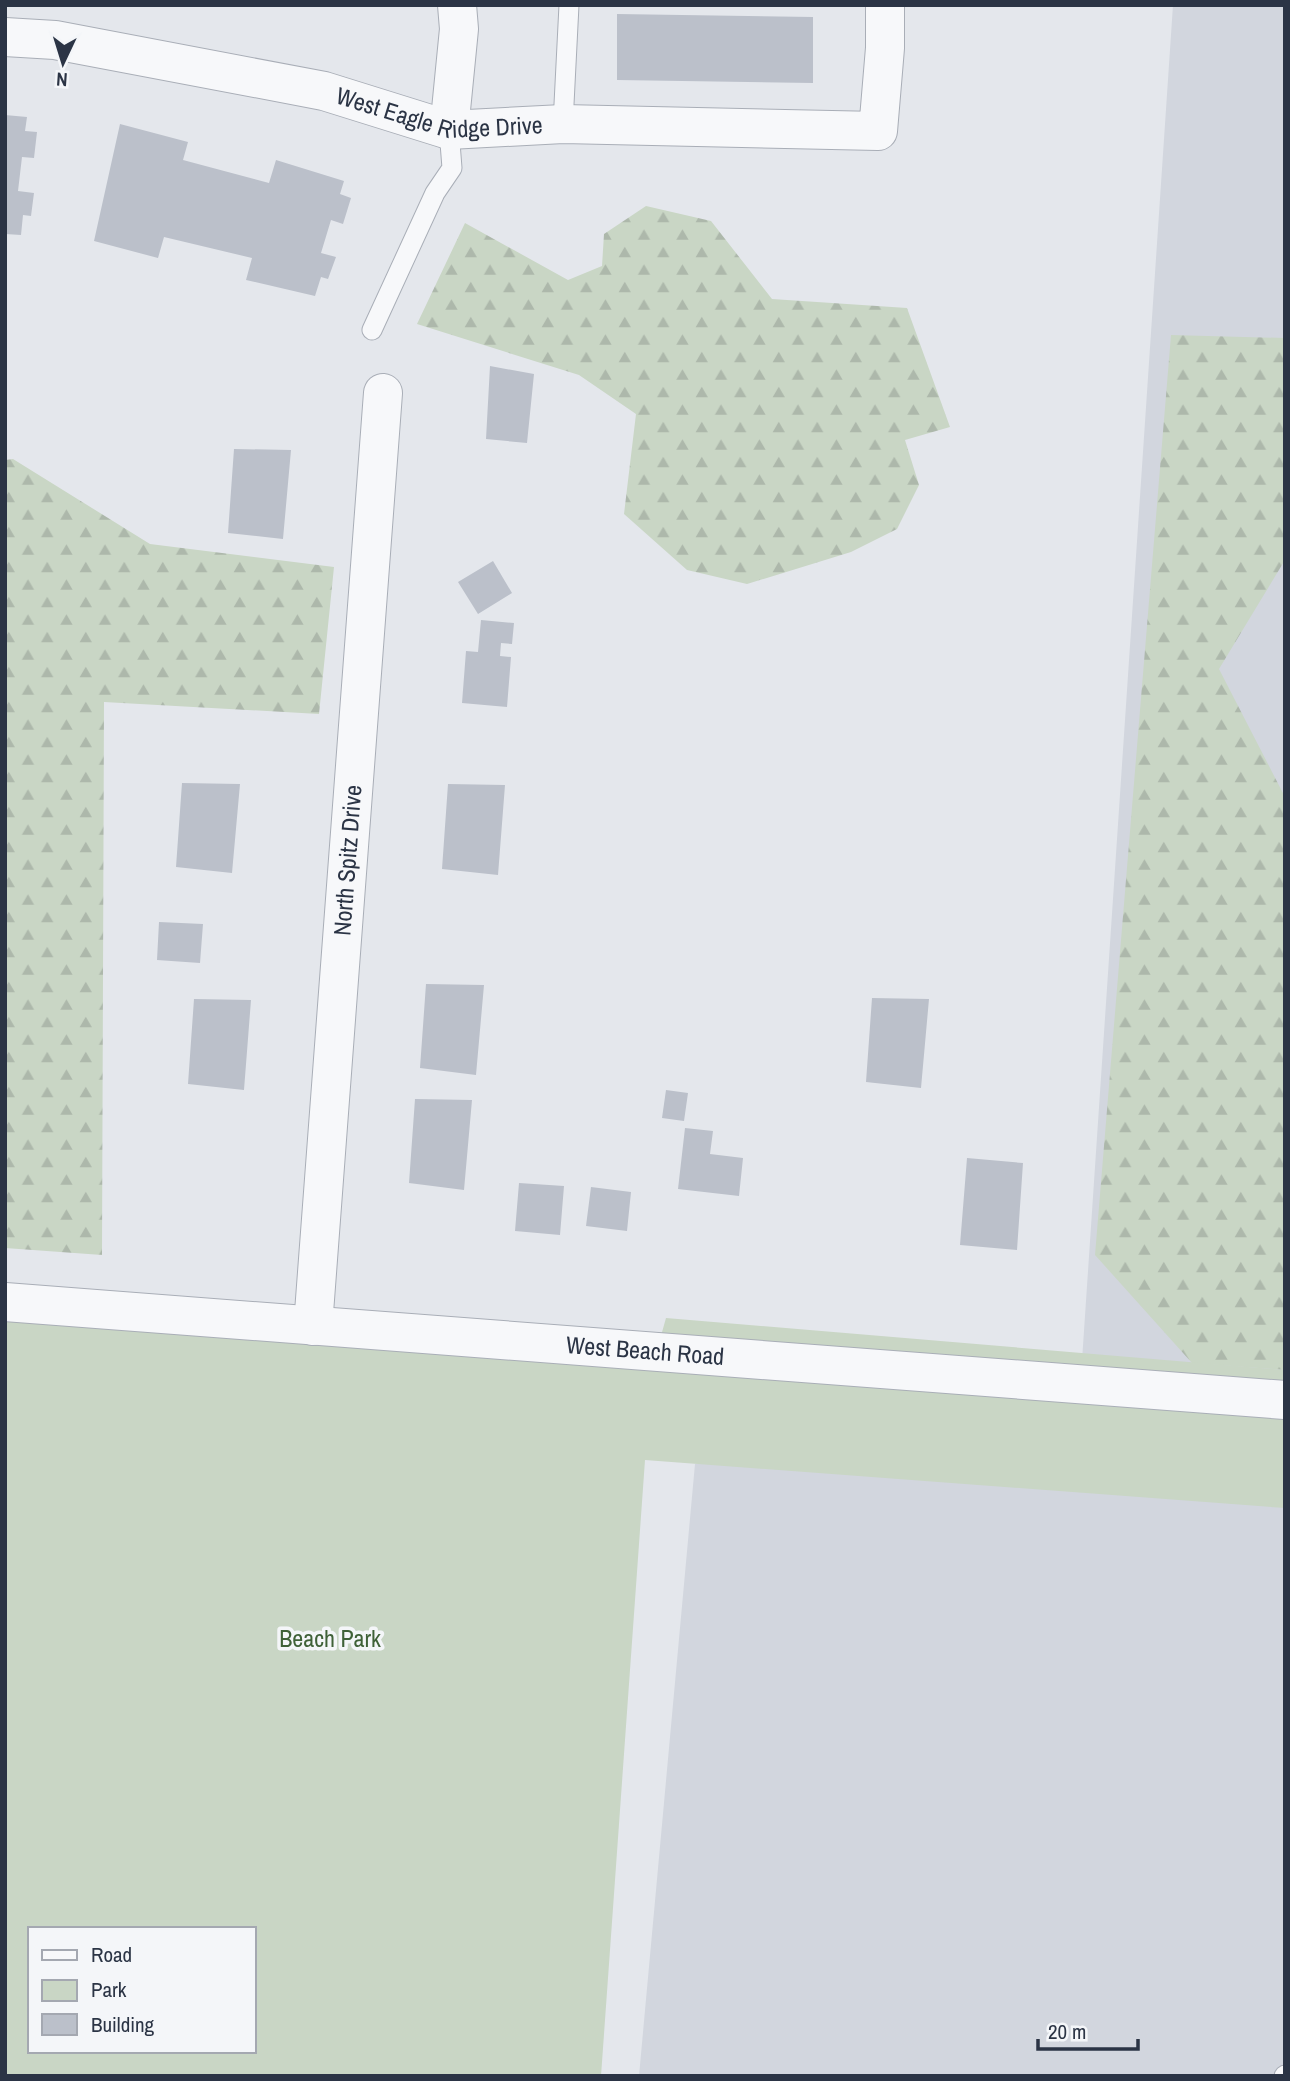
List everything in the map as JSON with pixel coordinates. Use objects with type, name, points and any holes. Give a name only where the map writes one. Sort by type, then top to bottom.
[{"type":"street","points":[[449,130],[459,29],[457,5]]},
{"type":"street","name":"West Eagle Ridge Drive","points":[[5,37],[55,40],[324,91],[449,130],[563,124],[878,131],[885,48],[885,5]]},
{"type":"street","name":"North Spitz Drive","points":[[313,1326],[383,393]]},
{"type":"street","name":"West Beach Road","points":[[5,1302],[1285,1399]]},
{"type":"lane","points":[[563,124],[569,5]]},
{"type":"lane","points":[[372,330],[435,193],[452,168],[449,130]]},
{"type":"shaded area","points":[[1173,5],[1285,5],[1285,2076],[639,2076],[695,1464],[1077,1435]]},
{"type":"green space","points":[[646,206],[711,221],[772,299],[907,308],[950,427],[905,440],[919,485],[897,529],[851,552],[747,584],[687,570],[624,514],[636,414],[579,375],[417,324],[465,223],[568,280],[602,266],[604,234]]},
{"type":"green space","points":[[1171,335],[1285,338],[1285,560],[1219,669],[1285,797],[1285,1370],[1192,1363],[1095,1255]]},
{"type":"green space","points":[[13,459],[150,544],[334,567],[319,714],[104,702],[102,1255],[5,1248],[5,460]]},
{"type":"green space","name":"Beach Park","points":[[5,1314],[653,1364],[666,1318],[1285,1370],[1285,1508],[645,1460],[601,2076],[5,2076]]},
{"type":"building","points":[[617,14],[813,17],[813,83],[617,80]]},
{"type":"building","points":[[5,115],[27,117],[25,131],[37,132],[34,158],[22,157],[18,191],[34,193],[31,216],[23,215],[21,235],[5,234]]},
{"type":"building","points":[[120,124],[188,142],[183,160],[269,183],[276,160],[344,181],[340,194],[351,198],[343,224],[331,220],[321,253],[336,257],[328,279],[321,277],[315,296],[246,280],[252,258],[164,237],[158,258],[94,241]]},
{"type":"building","points":[[490,366],[534,374],[527,443],[486,439]]},
{"type":"building","points":[[234,449],[291,450],[283,539],[228,533]]},
{"type":"building","points":[[493,561],[512,593],[478,614],[458,582]]},
{"type":"building","points":[[481,620],[514,623],[512,644],[501,643],[500,656],[511,657],[507,707],[462,703],[466,651],[478,652]]},
{"type":"building","points":[[182,783],[240,784],[232,873],[176,867]]},
{"type":"building","points":[[448,784],[505,785],[498,875],[442,869]]},
{"type":"building","points":[[159,922],[203,924],[200,963],[157,960]]},
{"type":"building","points":[[426,984],[484,985],[476,1075],[420,1068]]},
{"type":"building","points":[[872,998],[929,999],[921,1088],[866,1082]]},
{"type":"building","points":[[194,999],[251,1000],[244,1090],[188,1084]]},
{"type":"building","points":[[666,1090],[688,1093],[684,1121],[662,1118]]},
{"type":"building","points":[[415,1099],[472,1100],[464,1190],[409,1183]]},
{"type":"building","points":[[685,1128],[713,1131],[710,1154],[743,1158],[739,1196],[678,1189]]},
{"type":"building","points":[[967,1158],[1023,1163],[1017,1250],[960,1245]]},
{"type":"building","points":[[519,1183],[564,1186],[560,1235],[515,1231]]},
{"type":"building","points":[[591,1187],[631,1192],[627,1231],[586,1226]]}]
